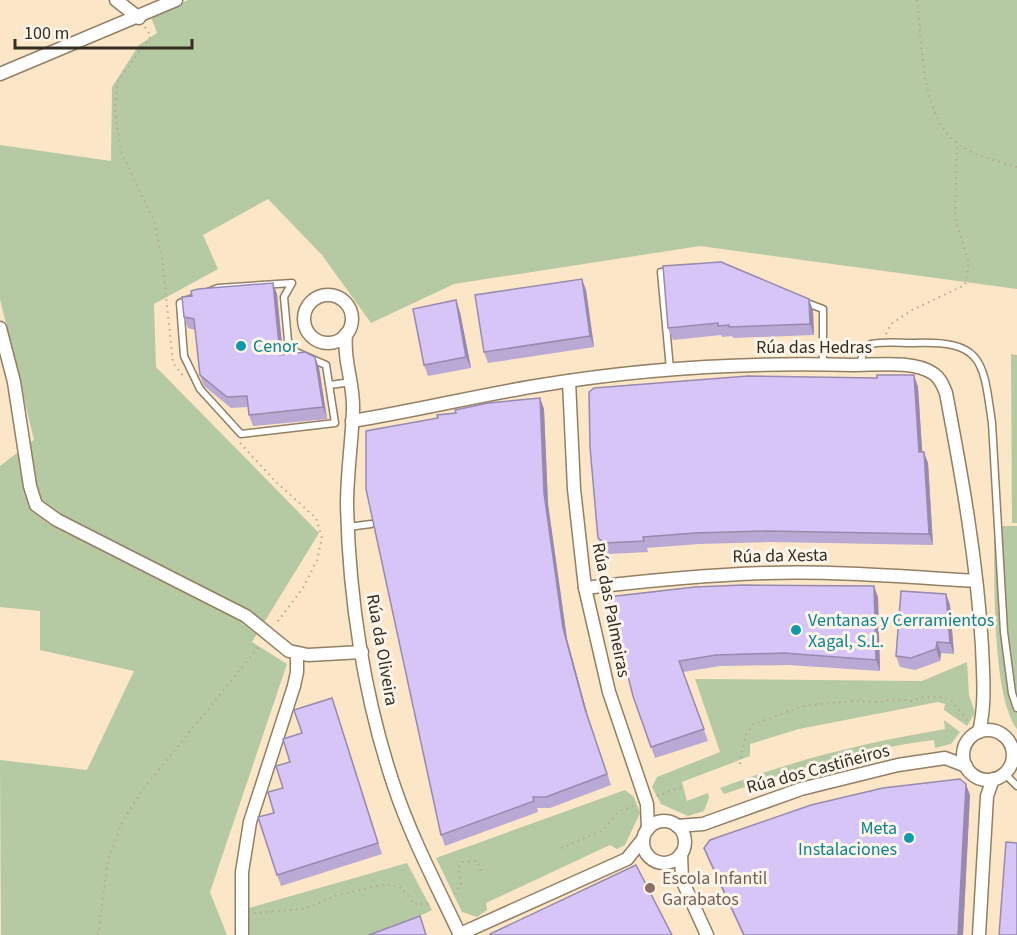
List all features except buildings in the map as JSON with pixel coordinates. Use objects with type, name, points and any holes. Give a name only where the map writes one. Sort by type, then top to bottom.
[{"type":"street","points":[[116,0],[139,18]]},
{"type":"street","points":[[0,74],[139,18],[176,0]]},
{"type":"street","name":"Rúa da Oliveira","points":[[344,357],[329,343],[315,339],[305,327],[305,311],[316,299],[332,296],[346,304],[351,319],[346,334],[344,357],[351,382],[352,421],[348,478],[348,527],[355,612],[376,722],[394,786],[423,858],[460,935]]},
{"type":"street","points":[[0,328],[14,382],[30,486],[36,504],[57,520],[246,616],[268,635],[297,653],[362,652]]},
{"type":"street","points":[[329,343],[346,334]]},
{"type":"street","name":"Rúa das Hedras","points":[[352,421],[569,381],[670,369],[823,364],[922,368],[941,381],[946,393],[962,478],[976,581],[985,712],[978,733],[964,747]]},
{"type":"street","name":"Rúa das Palmeiras","points":[[569,381],[574,489],[585,588],[609,692],[646,801],[646,834]]},
{"type":"street","name":"Rúa da Xesta","points":[[585,588],[691,577],[768,573],[871,574],[976,581]]},
{"type":"street","points":[[242,935],[245,845],[250,822],[294,686],[297,653]]},
{"type":"street","name":"Rúa das Hedras","points":[[985,712],[996,731],[1007,739],[1013,753],[1009,768],[1004,773]]},
{"type":"street","points":[[978,733],[996,731]]},
{"type":"street","points":[[964,747],[971,771],[987,796]]},
{"type":"street","name":"Rúa dos Castiñeiros","points":[[673,824],[703,824],[801,789],[898,765],[945,758],[964,747]]},
{"type":"street","name":"Rúa dos Castiñeiros","points":[[945,758],[971,771]]},
{"type":"street","points":[[971,771],[993,779]]},
{"type":"street","points":[[979,935],[987,796],[993,779],[1004,773]]},
{"type":"street","points":[[646,801],[682,831],[682,880],[707,935]]},
{"type":"street","points":[[460,935],[627,859],[657,822],[673,824]]},
{"type":"street","name":"Rúa dos Castiñeiros","points":[[683,849],[703,824]]},
{"type":"street","points":[[646,834],[645,851],[682,880]]},
{"type":"street","points":[[627,859],[659,862],[683,849]]},
{"type":"lane","points":[[670,369],[661,272],[683,270]]},
{"type":"lane","points":[[292,283],[284,297],[288,341],[296,352],[326,364],[330,385],[335,423],[241,434],[200,389],[184,356],[180,303],[218,288],[292,283]]},
{"type":"lane","points":[[801,300],[823,309],[823,364]]},
{"type":"lane","points":[[860,365],[867,348],[875,343],[948,342],[970,352],[982,371],[992,423],[1006,652],[1012,693],[1017,708]]},
{"type":"lane","points":[[330,385],[351,382]]},
{"type":"lane","points":[[348,527],[371,524]]},
{"type":"lane","points":[[1004,773],[1017,786]]},
{"type":"path","points":[[917,0],[931,104],[942,130],[964,148],[1017,166]]},
{"type":"path","points":[[139,18],[151,36],[118,81],[115,110],[121,151],[154,222],[162,258],[173,363],[186,380]]},
{"type":"path","points":[[884,343],[891,324],[940,295],[965,285],[969,264],[954,218],[957,142]]},
{"type":"path","points":[[98,935],[108,860],[123,820],[144,788],[268,635],[303,588],[317,560],[322,538],[316,518],[275,481],[237,440]]},
{"type":"path","points":[[740,764],[745,737],[752,725],[803,706],[851,701],[880,702],[895,699],[912,701],[923,697],[948,697],[978,733]]},
{"type":"path","points":[[561,848],[603,830],[617,813],[685,786]]},
{"type":"path","points":[[451,896],[460,888],[458,867],[462,862],[477,861],[483,875]]},
{"type":"path","points":[[241,913],[304,909],[338,895],[386,884],[402,888],[414,904],[432,904]]},
{"type":"green space","points":[[188,0],[1017,0],[1017,289],[700,246],[454,284],[371,323],[322,255],[268,199],[203,235],[218,269],[154,304],[156,367],[319,533],[252,642],[287,664],[210,892],[227,935],[1,935],[0,760],[87,770],[134,671],[40,650],[40,611],[0,607],[0,466],[34,440],[0,299],[0,145],[111,161],[112,87],[139,45],[157,33],[151,17]]},
{"type":"green space","points":[[1011,354],[1017,355],[1017,523],[1012,523]]},
{"type":"green space","points":[[994,526],[1017,526],[1017,729],[1009,712],[999,662],[996,632]]},
{"type":"green space","points":[[967,662],[969,695],[975,713],[967,726],[944,710],[945,704],[938,702],[799,729],[750,744],[750,756],[682,782],[687,801],[708,793],[709,798],[704,811],[688,816],[661,804],[652,787],[657,777],[720,752],[695,679],[922,681]]},
{"type":"green space","points":[[944,720],[960,732],[951,744],[935,748],[934,740],[880,749],[802,769],[724,794],[720,788],[831,753],[945,729]]},
{"type":"green space","points":[[625,790],[634,797],[640,813],[625,845],[617,849],[610,845],[486,903],[487,910],[477,917],[462,912],[436,858]]},
{"type":"green space","points":[[407,863],[432,910],[382,935],[249,935],[249,908]]},
{"type":"place","name":"Cenor","points":[[241,346]]},
{"type":"place","name":"Ventanas y Cerramientos Xagal, S.L.","points":[[796,630]]},
{"type":"place","name":"Meta Instalaciones","points":[[909,838]]},
{"type":"place","name":"Escola Infantil Garabatos","points":[[650,888]]}]
